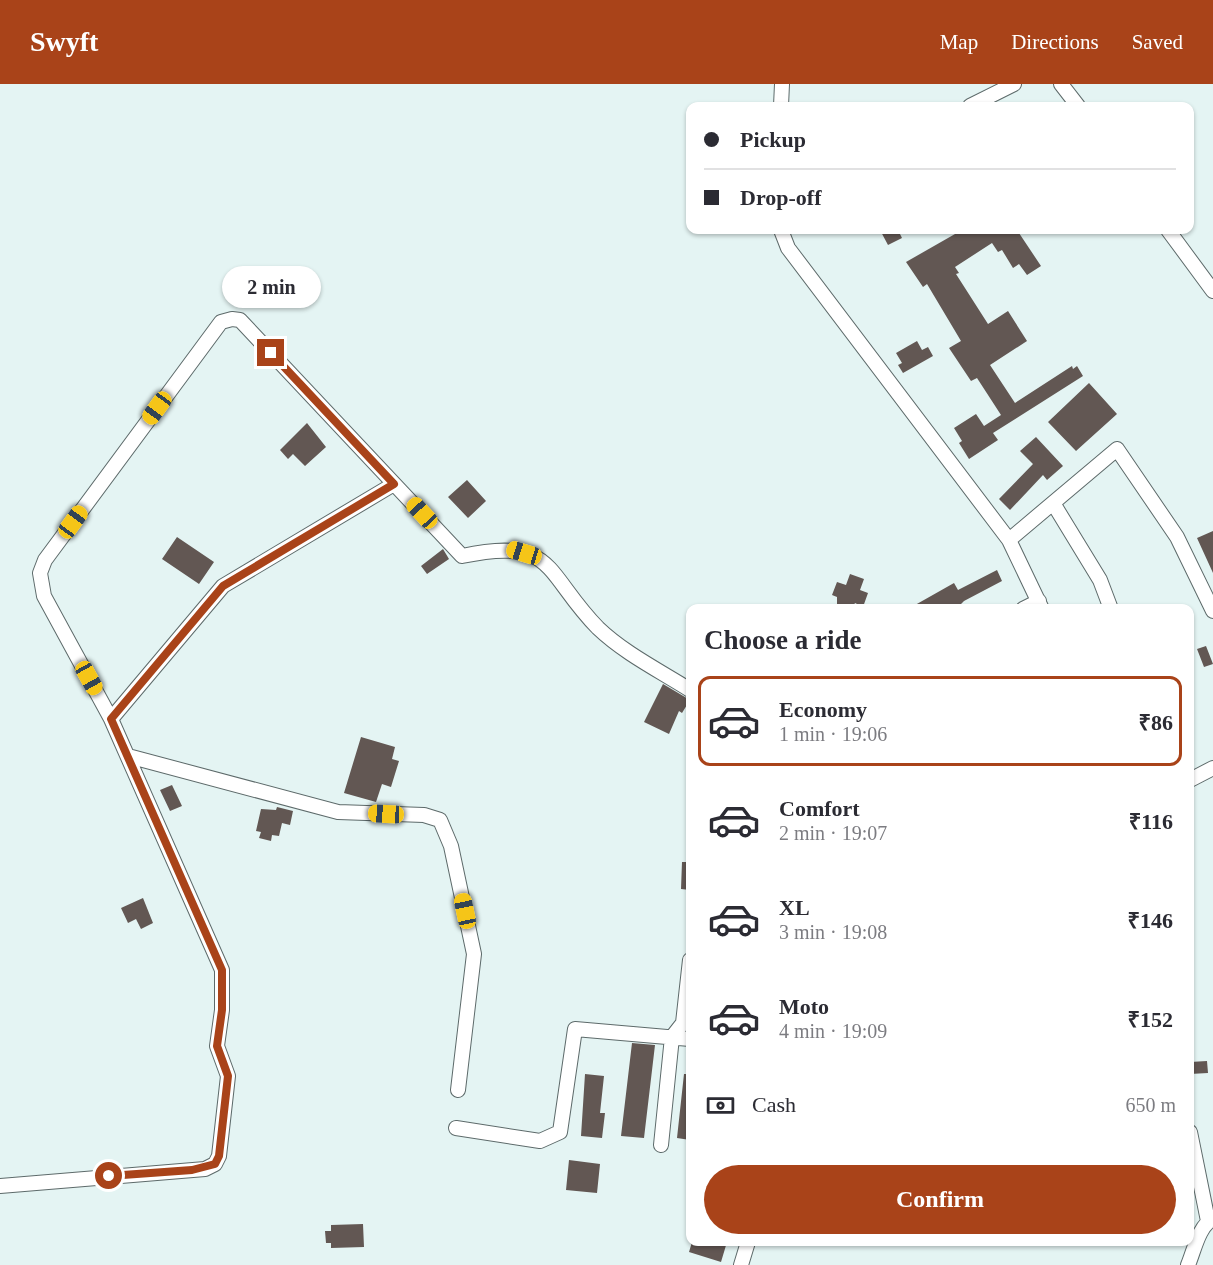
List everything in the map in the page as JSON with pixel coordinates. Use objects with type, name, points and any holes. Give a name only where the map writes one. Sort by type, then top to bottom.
[{"type":"street","points":[[781,102],[782,84]]},
{"type":"street","points":[[978,102],[1014,84]]},
{"type":"street","points":[[1061,84],[1075,102]]},
{"type":"street","points":[[783,234],[788,249],[1009,540],[1040,604]]},
{"type":"street","points":[[1171,234],[1213,291]]},
{"type":"street","points":[[0,1186],[205,1169],[215,1164],[219,1156],[228,1076],[217,1046],[222,1010],[222,970],[111,719],[44,596],[40,573],[45,560],[221,322],[232,319],[240,320],[462,556],[495,549],[511,549],[545,561],[599,628],[686,687]]},
{"type":"street","points":[[1009,540],[1117,449],[1177,537],[1213,611]]},
{"type":"street","points":[[111,719],[223,586],[394,484]]},
{"type":"street","points":[[1053,503],[1100,580],[1109,604]]},
{"type":"street","points":[[128,756],[338,812],[424,815],[440,820],[451,846],[474,954],[458,1090]]},
{"type":"street","points":[[1194,778],[1213,768]]},
{"type":"street","points":[[661,1145],[672,1037],[683,1023],[686,996]]},
{"type":"street","points":[[456,1128],[540,1142],[560,1132],[575,1029],[686,1039]]},
{"type":"street","points":[[1188,1265],[1210,1220],[1194,1150]]},
{"type":"street","points":[[741,1265],[747,1246]]},
{"type":"building","points":[[882,234],[900,234],[902,238],[888,245]]},
{"type":"building","points":[[955,234],[1020,234],[1041,266],[1027,275],[1019,264],[1013,268],[1002,250],[998,252],[992,243],[955,267],[959,273],[956,274],[988,324],[1008,311],[1027,341],[990,365],[1015,403],[1072,366],[1073,369],[1077,366],[1083,376],[993,433],[998,440],[969,459],[959,443],[962,441],[954,428],[976,414],[984,426],[1001,415],[977,378],[971,381],[949,348],[961,341],[927,284],[923,287],[906,262]]},
{"type":"building","points":[[917,341],[922,350],[928,347],[933,356],[903,373],[898,365],[902,363],[896,353]]},
{"type":"building","points":[[1089,383],[1117,414],[1076,451],[1048,422]]},
{"type":"building","points":[[307,423],[326,447],[305,466],[293,454],[288,459],[280,450]]},
{"type":"building","points":[[1036,437],[1063,466],[1047,480],[1043,475],[1010,510],[999,499],[1033,464],[1020,451]]},
{"type":"building","points":[[467,480],[486,501],[468,518],[448,497]]},
{"type":"building","points":[[1213,531],[1213,573],[1197,538]]},
{"type":"building","points":[[177,537],[214,562],[199,584],[162,559]]},
{"type":"building","points":[[443,549],[449,559],[427,574],[421,566]]},
{"type":"building","points":[[997,570],[1002,581],[961,604],[917,604],[954,583],[958,590]]},
{"type":"building","points":[[850,574],[864,579],[860,590],[868,593],[864,604],[837,604],[837,597],[832,595],[837,582],[846,585]]},
{"type":"building","points":[[1206,646],[1213,664],[1204,667],[1197,649]]},
{"type":"building","points":[[663,684],[686,698],[686,706],[682,713],[679,711],[669,734],[644,722]]},
{"type":"building","points":[[361,737],[395,747],[392,759],[399,761],[391,787],[382,784],[376,802],[344,793]]},
{"type":"building","points":[[172,785],[182,806],[170,811],[160,790]]},
{"type":"building","points":[[277,807],[293,811],[290,825],[282,823],[279,836],[272,835],[271,841],[259,838],[261,832],[256,831],[261,809],[276,810]]},
{"type":"building","points":[[682,862],[686,862],[686,890],[681,889]]},
{"type":"building","points":[[143,898],[153,923],[141,929],[136,919],[128,923],[121,908]]},
{"type":"building","points":[[632,1043],[655,1045],[644,1138],[621,1136]]},
{"type":"building","points":[[1207,1061],[1208,1073],[1194,1074],[1194,1062]]},
{"type":"building","points":[[585,1074],[604,1076],[600,1113],[605,1113],[602,1138],[581,1136]]},
{"type":"building","points":[[684,1074],[686,1074],[686,1139],[677,1138]]},
{"type":"building","points":[[569,1160],[600,1164],[597,1193],[566,1190]]},
{"type":"building","points":[[363,1224],[364,1247],[331,1248],[331,1243],[326,1243],[325,1231],[331,1231],[331,1225]]},
{"type":"building","points":[[691,1246],[726,1246],[721,1262],[689,1252]]},
{"type":"route","points":[[109,1176],[205,1169],[215,1164],[219,1156],[228,1076],[217,1046],[222,1010],[222,970],[111,719],[223,586],[394,484],[271,353]]}]
